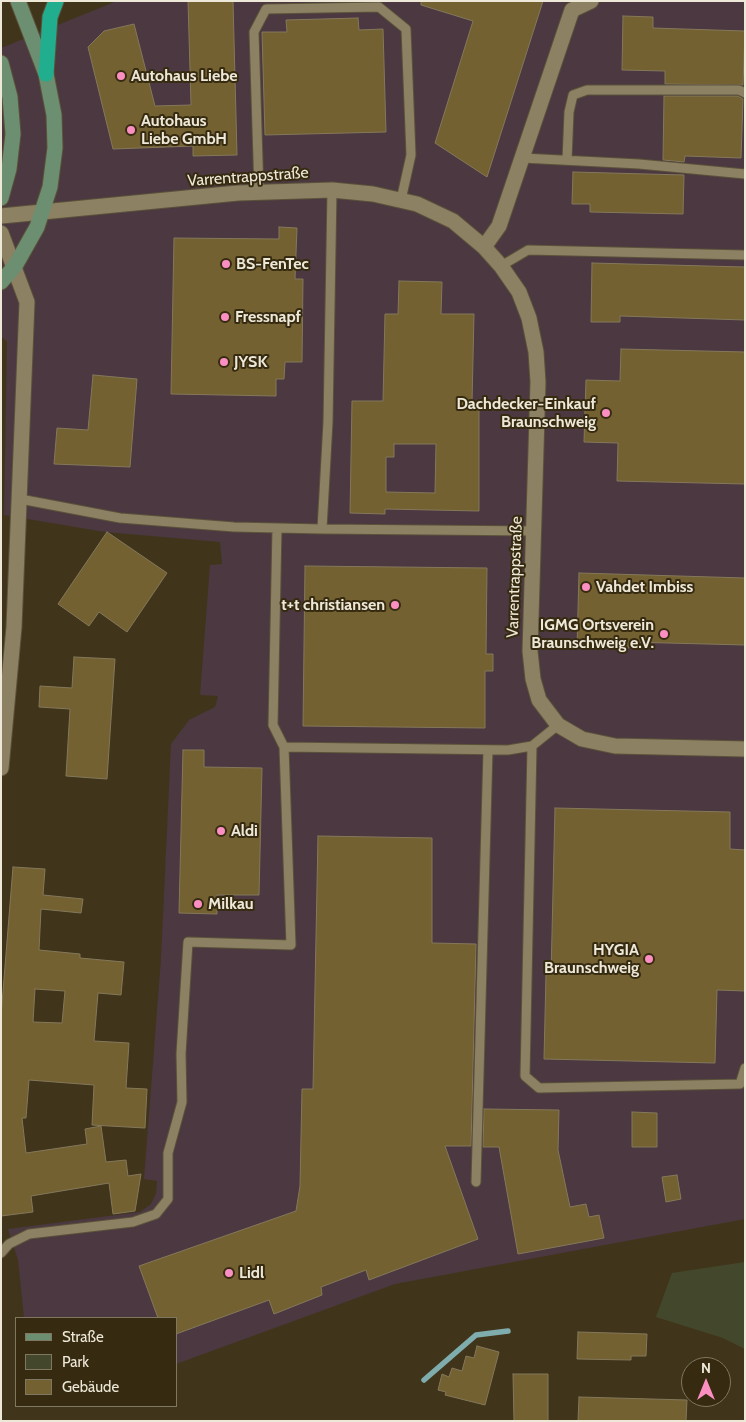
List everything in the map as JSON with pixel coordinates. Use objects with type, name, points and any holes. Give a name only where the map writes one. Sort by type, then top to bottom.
[{"type":"highway","points":[[46,74],[50,17],[56,1]]},
{"type":"main road","points":[[1,282],[15,266],[30,242],[50,187],[55,148],[54,115],[46,74],[18,1]]},
{"type":"main road","points":[[1,62],[10,97],[13,134],[9,169],[1,198]]},
{"type":"street","points":[[484,247],[499,226],[572,10],[591,1]]},
{"type":"street","name":"Varrentrappstraße","points":[[1,216],[259,192],[332,190],[373,194],[417,204],[452,221],[484,247],[502,266],[519,292],[528,318],[536,352],[538,382],[530,651],[533,679],[539,700],[558,724],[582,739],[615,746],[745,749]]},
{"type":"street","points":[[1,233],[27,302],[14,627],[2,760]]},
{"type":"lane","points":[[259,192],[254,32],[266,9],[380,7],[406,29],[411,155],[401,200]]},
{"type":"lane","points":[[567,160],[569,112],[573,95],[587,90],[739,90],[745,93]]},
{"type":"lane","points":[[522,158],[639,164],[745,174]]},
{"type":"lane","points":[[322,529],[328,422],[332,190]]},
{"type":"lane","points":[[502,266],[528,250],[745,255]]},
{"type":"lane","points":[[20,499],[120,518],[277,528],[534,531]]},
{"type":"lane","points":[[1,1253],[9,1244],[29,1234],[133,1222],[156,1214],[168,1199],[168,1152],[182,1102],[181,1054],[188,942],[291,945],[284,747],[274,725],[277,528]]},
{"type":"lane","points":[[284,747],[508,750],[532,746],[558,724]]},
{"type":"lane","points":[[532,746],[525,1076],[539,1088],[740,1084],[745,1068]]},
{"type":"lane","points":[[476,1182],[488,750]]},
{"type":"shaded area","points":[[117,1],[745,1],[745,1219],[395,1284],[178,1363],[178,1317],[24,1317],[18,1260],[8,1229],[140,1212],[151,1204],[156,1194],[157,1181],[144,1179],[161,959],[171,744],[189,720],[215,707],[218,696],[200,695],[210,565],[222,564],[220,542],[105,532],[4,515],[7,342],[1,336],[1,48]]},
{"type":"green space","points":[[745,1262],[745,1349],[723,1338],[656,1317],[672,1273]]},
{"type":"building","name":"Autohaus Liebe","points":[[188,1],[233,1],[237,155],[193,156],[193,146],[113,149],[88,47],[104,31],[134,24],[155,106],[191,105]]},
{"type":"building","points":[[421,1],[543,1],[487,177],[435,143],[473,21],[421,5]]},
{"type":"building","points":[[623,16],[653,17],[653,28],[745,31],[743,85],[665,84],[665,71],[622,70]]},
{"type":"building","points":[[358,18],[359,30],[383,29],[386,132],[265,135],[262,32],[287,32],[286,20]]},
{"type":"building","points":[[664,96],[738,96],[743,99],[741,158],[685,156],[684,162],[663,160]]},
{"type":"building","points":[[573,172],[684,175],[683,214],[590,212],[590,204],[572,204]]},
{"type":"building","points":[[279,227],[297,228],[295,279],[303,279],[302,362],[285,362],[284,379],[276,379],[276,396],[171,394],[174,238],[279,239]]},
{"type":"building","points":[[592,263],[745,267],[745,320],[620,316],[620,322],[591,322]]},
{"type":"building","points":[[399,281],[442,282],[441,314],[474,314],[472,403],[479,403],[479,511],[385,509],[385,514],[350,513],[352,401],[383,401],[385,314],[398,314]],"holes":[[[394,444],[436,444],[435,493],[386,492],[386,457],[394,457]]]},
{"type":"building","points":[[621,349],[745,352],[745,484],[617,481],[618,443],[584,442],[586,380],[620,381]]},
{"type":"building","points":[[93,375],[137,379],[130,467],[54,464],[57,428],[88,430]]},
{"type":"building","points":[[107,532],[167,573],[127,632],[99,612],[89,626],[58,604]]},
{"type":"building","points":[[305,566],[487,568],[486,654],[493,654],[493,671],[485,671],[485,728],[303,726]]},
{"type":"building","points":[[579,573],[745,578],[745,645],[629,642],[629,648],[577,647]]},
{"type":"building","points":[[74,657],[115,659],[107,779],[66,776],[70,709],[39,707],[40,686],[72,688]]},
{"type":"building","name":"Aldi","points":[[183,750],[204,750],[204,767],[262,768],[259,895],[217,895],[217,914],[179,913]]},
{"type":"building","points":[[555,808],[730,812],[730,849],[745,850],[745,991],[717,990],[715,1063],[544,1059],[546,974],[551,975]]},
{"type":"building","points":[[318,836],[432,838],[432,943],[476,944],[471,1146],[445,1146],[478,1239],[369,1280],[366,1270],[321,1287],[322,1295],[274,1314],[269,1300],[178,1333],[178,1317],[158,1317],[139,1266],[296,1211],[300,1186],[302,1089],[313,1089]]},
{"type":"building","points":[[13,867],[45,869],[43,895],[83,899],[81,913],[41,909],[39,950],[80,954],[80,958],[124,962],[121,995],[98,993],[94,1041],[129,1043],[126,1088],[147,1089],[145,1128],[92,1125],[94,1085],[29,1080],[26,1118],[22,1118],[26,1153],[87,1144],[85,1129],[101,1126],[106,1162],[126,1160],[128,1176],[141,1174],[135,1211],[113,1214],[109,1183],[31,1196],[33,1212],[1,1216],[1,1016]],"holes":[[[35,989],[65,991],[62,1023],[33,1022]]]},
{"type":"building","points":[[484,1109],[559,1110],[558,1150],[570,1207],[586,1204],[589,1217],[599,1215],[604,1238],[518,1254],[499,1147],[483,1147]]},
{"type":"building","points":[[632,1112],[657,1113],[657,1147],[632,1147]]},
{"type":"building","points":[[677,1175],[681,1199],[666,1202],[662,1177]]},
{"type":"building","points":[[578,1332],[647,1334],[646,1356],[631,1356],[631,1360],[577,1359]]},
{"type":"building","points":[[477,1346],[499,1352],[485,1405],[445,1395],[446,1392],[438,1390],[442,1374],[449,1377],[452,1368],[462,1371],[466,1356],[474,1358]]},
{"type":"building","points":[[513,1374],[548,1374],[548,1421],[514,1421]]},
{"type":"building","points":[[579,1397],[681,1400],[681,1407],[687,1407],[686,1421],[578,1421]]},
{"type":"waterway","points":[[424,1380],[476,1335],[508,1331]]},
{"type":"place","name":"Autohaus Liebe","points":[[121,76]]},
{"type":"place","name":"Autohaus Liebe GmbH","points":[[131,130]]},
{"type":"place","name":"BS-FenTec","points":[[226,264]]},
{"type":"place","name":"Fressnapf","points":[[225,317]]},
{"type":"place","name":"JYSK","points":[[224,362]]},
{"type":"place","name":"Dachdecker-Einkauf Braunschweig","points":[[606,413]]},
{"type":"place","name":"Vahdet Imbiss","points":[[586,587]]},
{"type":"place","name":"t+t christiansen","points":[[395,605]]},
{"type":"place","name":"IGMG Ortsverein Braunschweig e.V.","points":[[664,634]]},
{"type":"place","name":"Aldi","points":[[221,831]]},
{"type":"place","name":"Milkau","points":[[198,904]]},
{"type":"place","name":"HYGIA Braunschweig","points":[[649,959]]},
{"type":"place","name":"Lidl","points":[[229,1273]]}]
